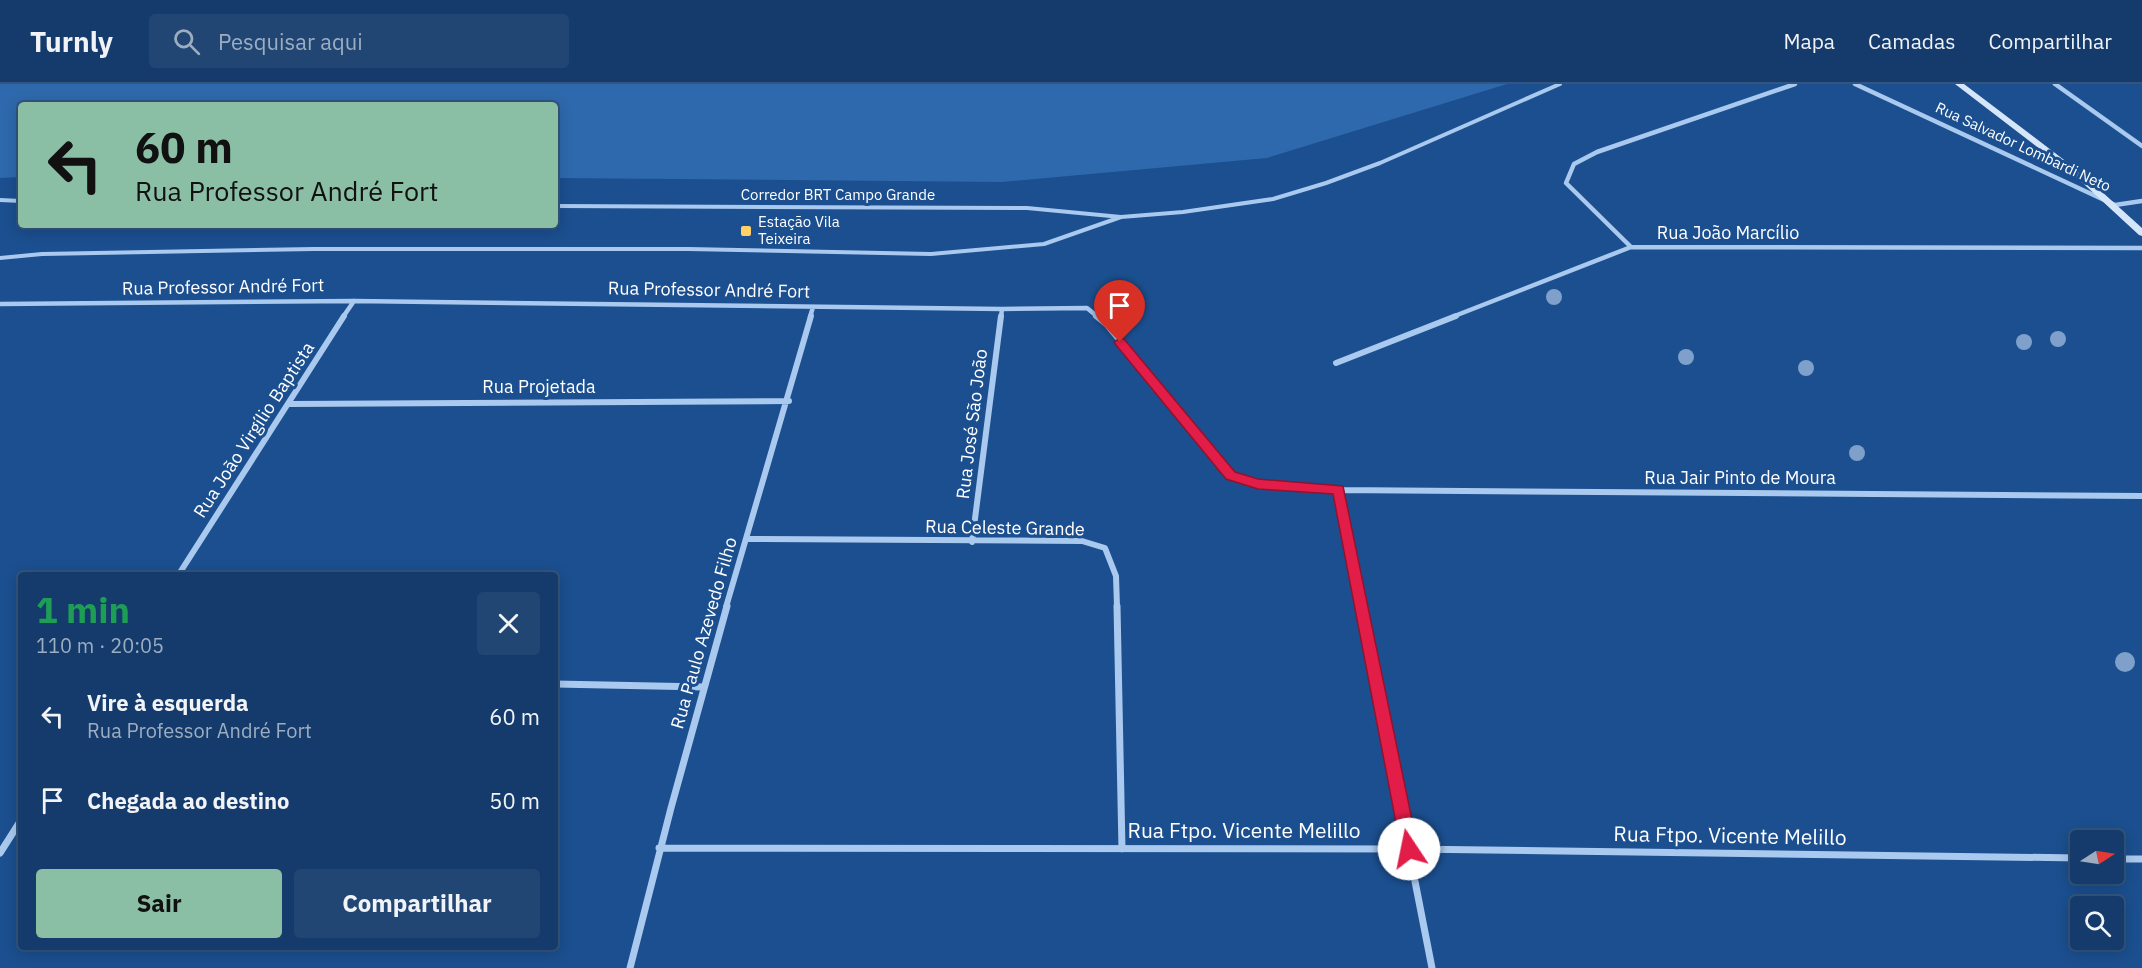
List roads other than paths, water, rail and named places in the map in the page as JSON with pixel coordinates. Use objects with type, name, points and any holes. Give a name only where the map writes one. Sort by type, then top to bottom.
[{"type":"main road","name":"Rua Salvador Lombardi Neto","points":[[1959,84],[2115,205],[2142,233]]},
{"type":"street","points":[[1631,247],[1566,183],[1575,164],[1597,152],[1795,84]]},
{"type":"street","name":"Rua Salvador Lombardi Neto","points":[[1855,84],[2115,205]]},
{"type":"street","points":[[2055,84],[2142,147]]},
{"type":"street","points":[[2115,205],[2142,201]]},
{"type":"street","name":"Rua João Marcílio","points":[[1336,363],[1631,247],[2142,248]]},
{"type":"street","name":"Rua Professor André Fort","points":[[0,304],[354,301],[1002,309],[1087,308],[1107,325],[1231,476],[1258,484],[1338,490]]},
{"type":"street","name":"Rua João Virgílio Baptista","points":[[180,572],[354,301]]},
{"type":"street","name":"Rua Paulo Azevedo Filho","points":[[630,968],[659,848],[746,539],[789,401],[813,307]]},
{"type":"street","name":"Rua José São João","points":[[972,542],[1002,309]]},
{"type":"street","name":"Rua Projetada","points":[[290,404],[789,401]]},
{"type":"street","points":[[1338,490],[1432,968]]},
{"type":"street","name":"Rua Jair Pinto de Moura","points":[[1338,490],[2142,496]]},
{"type":"street","name":"Rua Celeste Grande","points":[[746,539],[1082,541],[1105,548],[1116,576],[1122,849]]},
{"type":"street","points":[[558,684],[704,687]]},
{"type":"street","points":[[0,853],[18,825]]},
{"type":"street","name":"Rua Ftpo. Vicente Melillo","points":[[659,848],[1409,849],[2070,858]]},
{"type":"street","points":[[2124,859],[2142,859]]},
{"type":"lane","name":"Corredor BRT Campo Grande","points":[[558,206],[1027,208],[1121,217],[1183,212],[1273,199],[1326,183],[1380,163],[1560,84]]},
{"type":"lane","points":[[0,200],[18,201]]},
{"type":"lane","name":"Corredor BRT Campo Grande","points":[[0,258],[42,254],[314,249],[688,249],[931,254],[1044,244],[1121,217]]},
{"type":"place","name":"Estação Vila Teixeira","points":[[746,231]]}]
